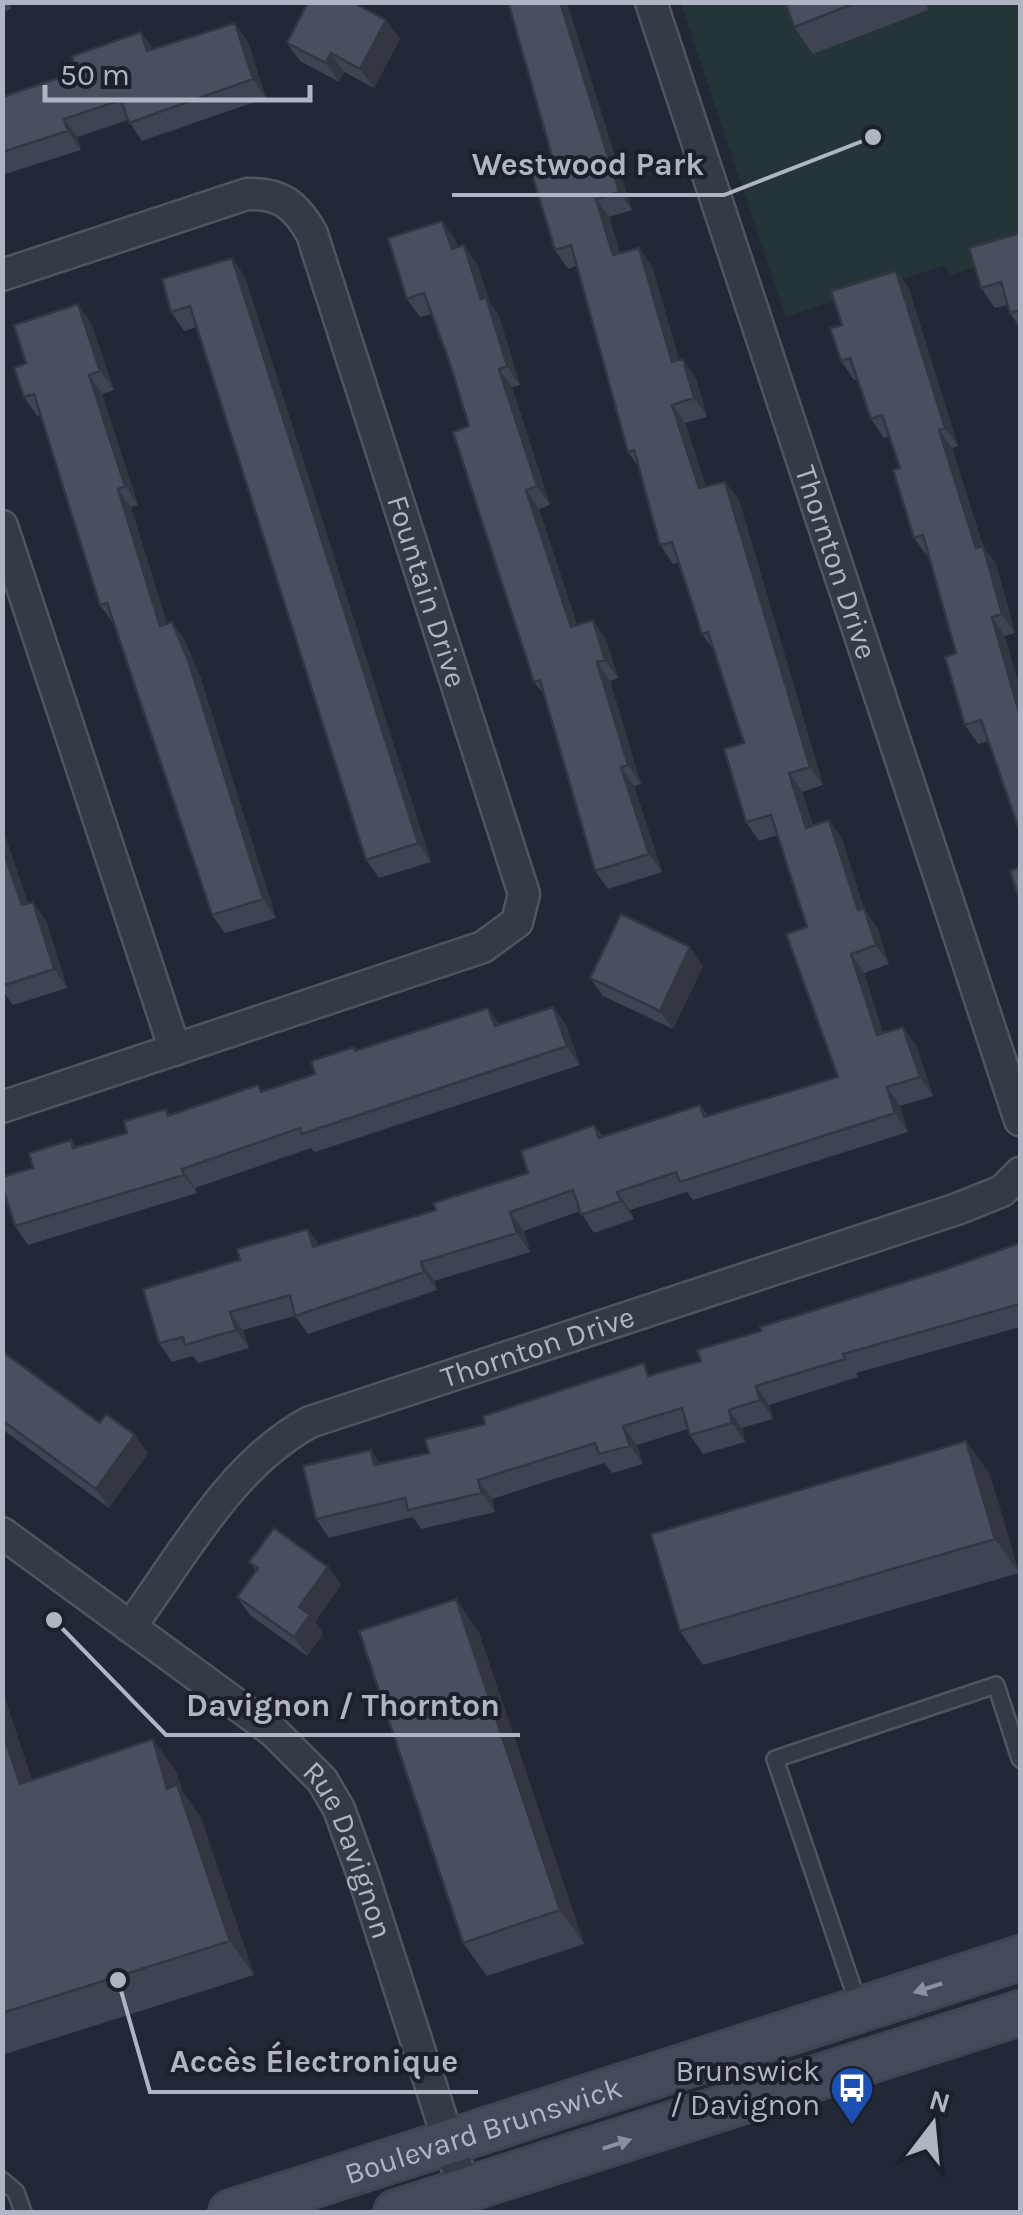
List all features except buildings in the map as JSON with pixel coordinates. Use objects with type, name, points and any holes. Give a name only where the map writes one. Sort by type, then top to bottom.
[{"type":"street","name":"Thornton Drive","points":[[650,2],[1020,1120]]},
{"type":"street","name":"Fountain Drive","points":[[2,275],[247,194],[277,196],[296,209],[312,234],[522,877],[522,909],[517,922],[498,940],[2,1107]]},
{"type":"street","points":[[2,526],[175,1050]]},
{"type":"street","name":"Thornton Drive","points":[[130,1627],[244,1474],[270,1447],[310,1422],[957,1209],[1002,1191],[1020,1173]]},
{"type":"street","name":"Rue Davignon","points":[[2,1533],[274,1731],[322,1780],[359,1863],[467,2202]]},
{"type":"street","name":"Boulevard Brunswick","points":[[231,2212],[1020,1958]]},
{"type":"street","name":"Boulevard Brunswick","points":[[396,2212],[467,2202],[1020,2013]]},
{"type":"lane","points":[[860,2010],[775,1759],[996,1685],[1020,1758]]},
{"type":"lane","points":[[2,2180],[16,2192],[23,2212]]},
{"type":"shaded area","points":[[681,3],[1020,3],[1020,252],[950,276],[945,265],[786,317]]},
{"type":"place","name":"Westwood Park","points":[[873,137]]},
{"type":"place","name":"Davignon / Thornton","points":[[54,1620]]},
{"type":"place","name":"Accès Électronique","points":[[118,1980]]},
{"type":"place","name":"Brunswick / Davignon","points":[[852,2126]]}]
